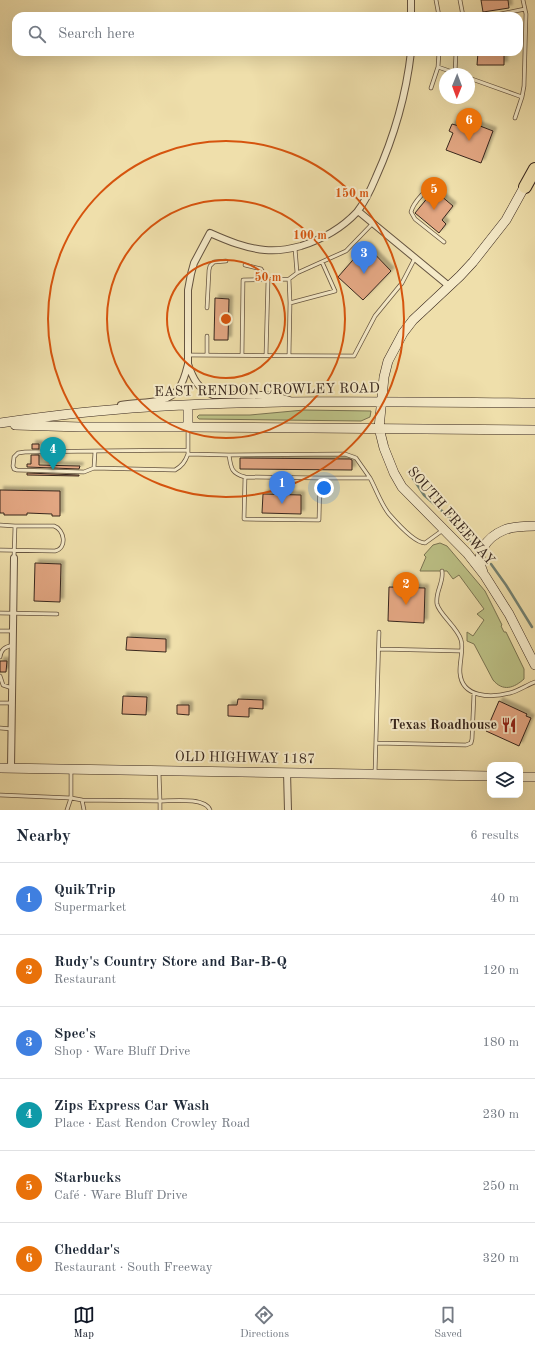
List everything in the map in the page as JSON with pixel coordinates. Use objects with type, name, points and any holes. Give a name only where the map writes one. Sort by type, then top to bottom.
[{"type":"highway","points":[[524,187],[535,169]]},
{"type":"main road","name":"SOUTH FREEWAY","points":[[535,164],[506,220],[491,240],[473,262],[413,320],[402,333],[388,362],[384,377],[380,401],[379,428],[386,454],[402,487],[467,554],[485,576],[509,614],[535,665]]},
{"type":"main road","name":"EAST RENDON CROWLEY ROAD","points":[[0,424],[107,410],[188,405],[380,401],[535,403]]},
{"type":"main road","points":[[188,405],[188,427]]},
{"type":"main road","name":"EAST RENDON CROWLEY ROAD","points":[[0,424],[81,427],[535,430]]},
{"type":"main road","points":[[485,576],[480,558],[484,546],[492,536],[504,530],[515,527],[535,526]]},
{"type":"main road","name":"OLD HIGHWAY 1187","points":[[0,768],[487,776]]},
{"type":"main road","points":[[523,777],[535,777]]},
{"type":"street","points":[[411,0],[412,12]]},
{"type":"street","points":[[107,410],[128,404],[168,398],[180,388],[188,364],[188,290],[191,274],[194,263],[210,233],[243,247],[266,250],[295,247],[311,243],[329,235],[358,211],[369,193],[381,167],[396,126],[408,80],[411,56]]},
{"type":"street","points":[[358,211],[449,286]]},
{"type":"street","points":[[188,364],[198,385],[205,392],[213,395],[271,395],[281,397],[295,403]]},
{"type":"street","points":[[11,768],[14,558]]},
{"type":"street","points":[[287,772],[288,810]]},
{"type":"lane","points":[[436,0],[438,12]]},
{"type":"lane","points":[[460,0],[462,12]]},
{"type":"lane","points":[[515,118],[524,86],[525,9],[523,0]]},
{"type":"lane","points":[[510,12],[525,9]]},
{"type":"lane","points":[[431,88],[438,67],[439,56]]},
{"type":"lane","points":[[456,56],[456,68]]},
{"type":"lane","points":[[475,80],[522,97]]},
{"type":"lane","points":[[437,184],[429,188],[414,205],[412,212],[415,219],[444,242]]},
{"type":"lane","points":[[242,355],[243,280],[289,279],[297,273],[346,251],[373,223]]},
{"type":"lane","points":[[295,247],[297,273]]},
{"type":"lane","points":[[188,355],[354,356],[375,316],[402,283],[415,258]]},
{"type":"lane","points":[[207,308],[210,266],[214,262],[226,261]]},
{"type":"lane","points":[[290,303],[334,291],[322,262]]},
{"type":"lane","points":[[245,265],[261,269],[268,280],[266,355]]},
{"type":"lane","points":[[288,355],[290,303],[289,279]]},
{"type":"lane","points":[[207,336],[207,355]]},
{"type":"lane","points":[[188,427],[188,452],[186,461],[182,466],[175,470],[94,468],[84,472],[14,469],[14,457],[18,453],[25,452],[188,452],[229,455],[345,454],[356,458],[370,478],[388,513],[414,539],[418,542],[425,543],[443,530]]},
{"type":"lane","points":[[94,468],[95,451]]},
{"type":"lane","points":[[229,455],[232,470],[245,477],[370,478]]},
{"type":"lane","points":[[245,477],[244,519],[319,520],[320,478]]},
{"type":"lane","points":[[0,526],[54,526],[58,528],[62,535],[63,544],[61,548],[55,551],[0,550]]},
{"type":"lane","points":[[14,558],[15,526]]},
{"type":"lane","points":[[442,571],[443,577],[438,590],[437,605],[462,640],[460,673],[462,683],[469,691],[480,695],[501,695],[535,682]]},
{"type":"lane","points":[[0,613],[57,614]]},
{"type":"lane","points":[[0,631],[13,631]]},
{"type":"lane","points":[[375,774],[379,632]]},
{"type":"lane","points":[[0,657],[3,649],[13,645]]},
{"type":"lane","points":[[379,649],[461,651]]},
{"type":"lane","points":[[0,676],[3,685],[12,688]]},
{"type":"lane","points":[[376,743],[466,745],[471,743],[474,693]]},
{"type":"lane","points":[[0,703],[12,703]]},
{"type":"lane","points":[[0,728],[12,729]]},
{"type":"lane","points":[[66,810],[71,798],[71,769]]},
{"type":"lane","points":[[159,770],[160,810]]},
{"type":"lane","points":[[0,795],[71,798],[82,800],[197,801],[205,804],[210,810]]},
{"type":"lane","points":[[82,800],[84,810]]},
{"type":"green space","points":[[304,410],[371,411],[370,417],[361,421],[199,419],[197,417],[199,415],[250,415]]},
{"type":"green space","points":[[440,543],[447,546],[485,591],[504,632],[506,632],[524,669],[524,679],[516,685],[505,687],[497,684],[493,680],[474,644],[467,641],[467,632],[473,636],[484,620],[477,614],[484,609],[459,575],[453,579],[447,571],[420,571],[426,557],[424,555],[433,545]]},
{"type":"building","points":[[481,0],[508,0],[509,8],[483,12]]},
{"type":"building","points":[[478,56],[504,56],[504,65],[477,65]]},
{"type":"building","points":[[462,119],[493,131],[481,163],[446,150],[453,133],[449,131],[452,124],[459,126]]},
{"type":"building","points":[[434,190],[453,206],[442,220],[446,224],[439,233],[415,213]]},
{"type":"building","points":[[366,245],[391,271],[363,300],[338,277]]},
{"type":"building","points":[[215,298],[229,299],[228,340],[214,340]]},
{"type":"building","points":[[32,444],[39,444],[39,449],[32,449]]},
{"type":"building","points":[[31,455],[39,455],[39,465],[80,466],[79,469],[27,467],[27,464],[31,464]]},
{"type":"building","points":[[240,458],[350,459],[352,460],[352,470],[240,469]]},
{"type":"building","points":[[27,473],[79,475],[79,476],[27,475]]},
{"type":"building","points":[[0,490],[60,491],[60,516],[52,516],[52,514],[27,513],[27,515],[4,515],[4,513],[0,513]]},
{"type":"building","points":[[263,494],[301,495],[301,514],[262,513]]},
{"type":"building","points":[[35,563],[61,564],[60,602],[34,601]]},
{"type":"building","points":[[389,587],[425,588],[424,623],[388,621]]},
{"type":"building","points":[[127,637],[166,639],[166,652],[126,650]]},
{"type":"building","points":[[0,661],[7,661],[6,672],[0,672]]},
{"type":"building","points":[[123,696],[147,697],[146,715],[122,714]]},
{"type":"building","points":[[238,699],[263,700],[263,709],[249,708],[249,717],[228,716],[228,705],[237,705]]},
{"type":"building","name":"Texas Roadhouse","points":[[499,701],[527,714],[526,716],[531,718],[519,746],[486,731]]},
{"type":"building","points":[[177,705],[189,705],[189,715],[177,714]]},
{"type":"waterway","points":[[410,474],[424,495],[450,518],[474,545]]},
{"type":"waterway","points":[[491,564],[532,627]]},
{"type":"place","name":"Cheddar's","points":[[469,141]]},
{"type":"place","name":"Starbucks","points":[[434,210]]},
{"type":"place","name":"Spec's","points":[[364,274]]},
{"type":"place","name":"Zips Express Car Wash","points":[[53,470]]},
{"type":"place","name":"QuikTrip","points":[[282,504]]},
{"type":"place","name":"Rudy's Country Store and Bar-B-Q","points":[[406,605]]},
{"type":"place","name":"Texas Roadhouse","points":[[509,725]]}]
